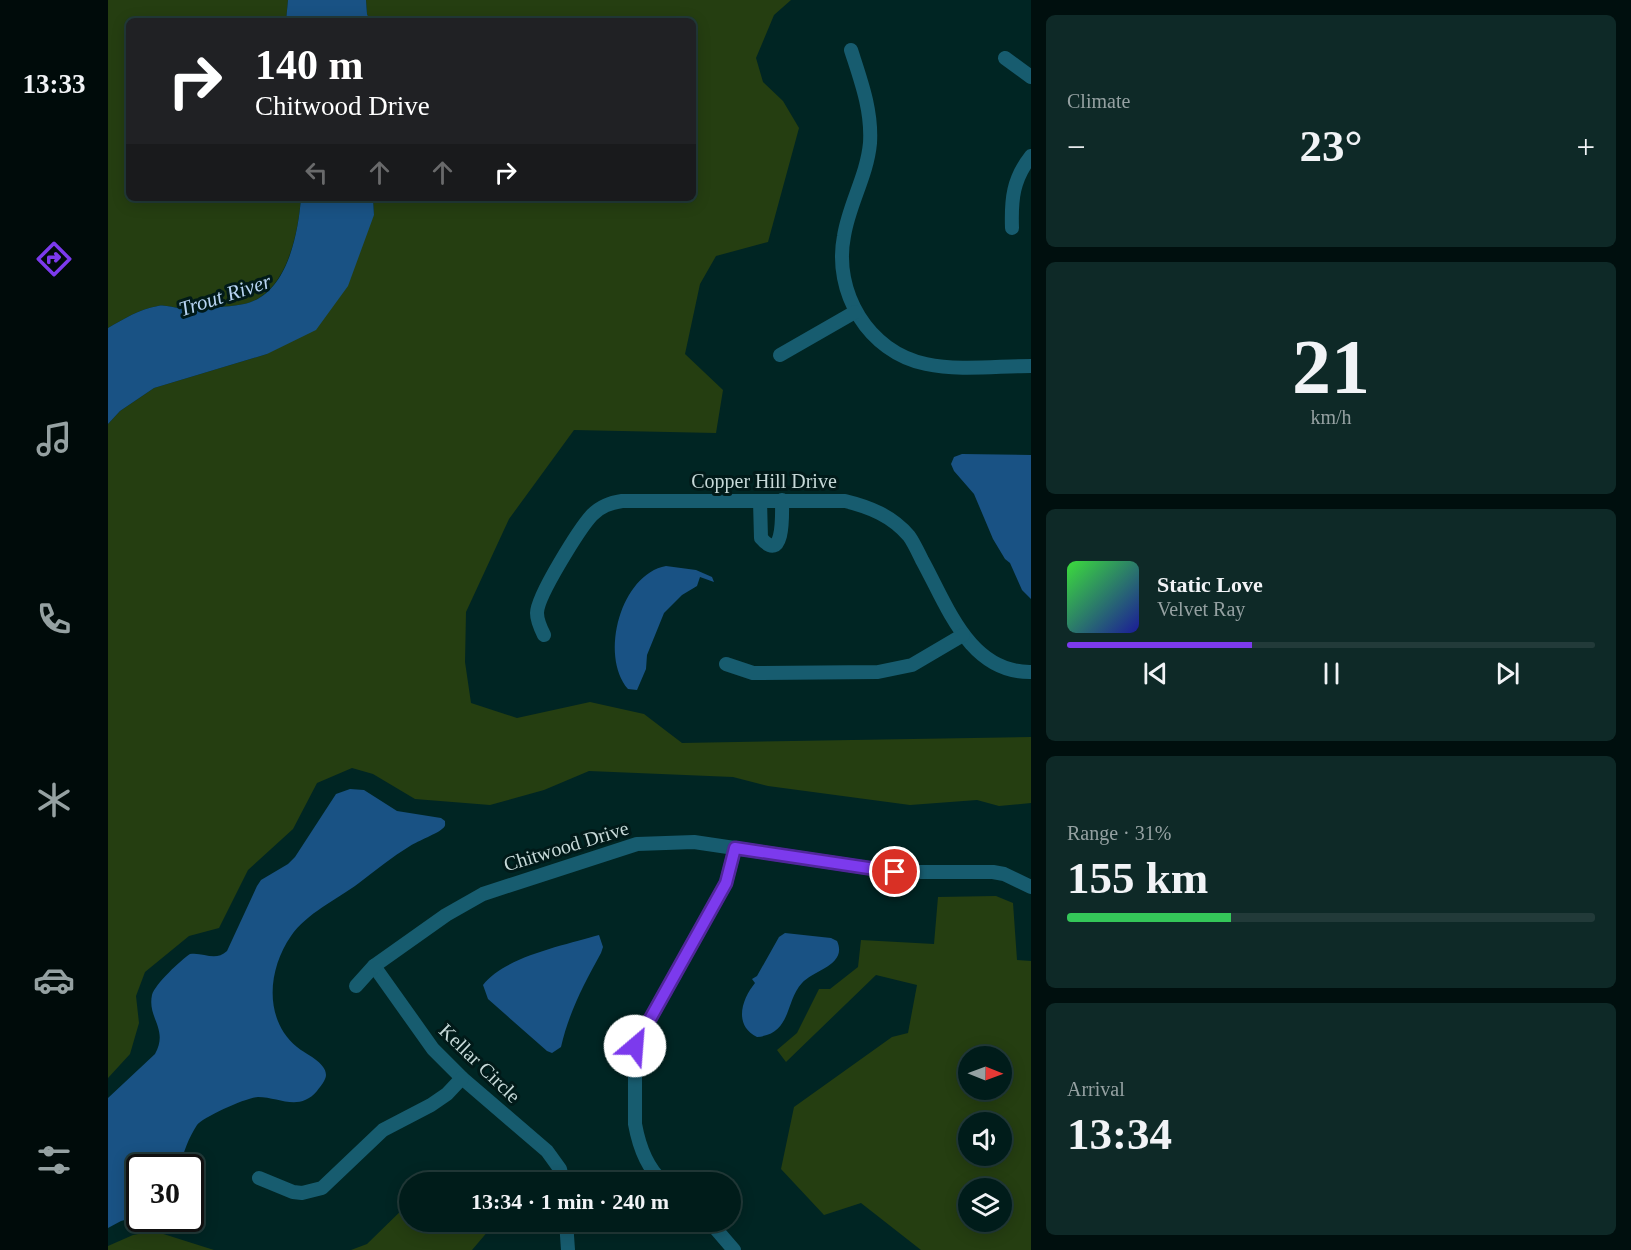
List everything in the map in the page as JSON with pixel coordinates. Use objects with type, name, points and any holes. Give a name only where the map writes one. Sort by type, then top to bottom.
[{"type":"street","points":[[851,50],[866,97],[870,128],[866,166],[844,234],[841,256],[842,276],[855,312],[869,331],[882,343],[911,360],[946,367],[1031,366]]},
{"type":"street","points":[[1005,58],[1031,77]]},
{"type":"street","points":[[1012,228],[1011,200],[1016,179],[1031,156]]},
{"type":"street","points":[[780,355],[855,312]]},
{"type":"street","points":[[760,501],[761,538],[767,544],[772,544],[777,543],[782,536],[782,500]]},
{"type":"street","name":"Copper Hill Drive","points":[[544,636],[536,615],[538,603],[591,516],[601,508],[622,501],[845,501],[876,510],[889,518],[909,537],[963,635],[987,659],[1010,670],[1031,672]]},
{"type":"street","points":[[726,664],[753,673],[878,672],[912,665],[963,635]]},
{"type":"street","name":"Chitwood Drive","points":[[356,986],[374,966],[446,915],[483,894],[606,852],[637,844],[675,841],[895,872],[993,872],[1004,874],[1031,888]]},
{"type":"street","points":[[652,1172],[637,1136],[635,1124],[635,1046],[726,883],[735,848]]},
{"type":"street","name":"Kellar Circle","points":[[374,966],[414,1026],[462,1078],[547,1151],[561,1172]]},
{"type":"street","points":[[259,1179],[293,1192],[302,1193],[322,1188],[383,1130],[431,1105],[447,1094],[462,1078]]},
{"type":"street","points":[[567,1232],[568,1250]]},
{"type":"street","points":[[718,1232],[734,1250]]},
{"type":"green space","points":[[108,0],[288,0],[286,18],[126,18],[126,201],[301,201],[297,229],[287,262],[270,289],[258,298],[244,304],[222,307],[151,307],[108,328]]},
{"type":"green space","points":[[366,0],[791,0],[774,15],[756,58],[763,82],[783,101],[799,128],[768,242],[716,256],[700,284],[685,354],[723,390],[716,433],[574,430],[509,519],[466,612],[465,662],[471,703],[517,718],[590,702],[644,714],[682,743],[1031,737],[1031,803],[999,806],[977,800],[910,805],[768,786],[733,777],[589,771],[544,790],[490,805],[415,799],[373,774],[352,768],[317,783],[293,829],[248,870],[219,928],[189,936],[145,972],[136,996],[139,1023],[130,1054],[108,1078],[108,424],[120,411],[154,388],[267,354],[374,215],[373,201],[696,201],[696,18],[369,18]]},
{"type":"green space","points":[[996,896],[1013,903],[1017,960],[1031,961],[1031,1250],[921,1250],[861,1203],[824,1215],[781,1169],[794,1107],[892,1037],[908,1033],[917,985],[876,975],[786,1062],[777,1050],[797,1033],[819,989],[830,989],[858,967],[861,940],[934,944],[938,897]]},
{"type":"green space","points":[[399,1213],[399,1232],[487,1232],[472,1250],[351,1250],[367,1244]]},
{"type":"green space","points":[[157,1232],[214,1250],[108,1250],[108,1246],[133,1235]]},
{"type":"water","points":[[288,0],[366,0],[369,18],[286,18]]},
{"type":"water","points":[[301,201],[373,201],[374,215],[348,286],[316,330],[267,354],[154,388],[120,411],[108,424],[108,328],[151,307],[222,307],[244,304],[259,298],[271,289],[288,262],[297,229]]},
{"type":"water","points":[[962,454],[1031,455],[1031,599],[1022,590],[1010,563],[993,539],[974,494],[954,471],[951,464],[954,457]]},
{"type":"water","points":[[666,566],[696,570],[712,577],[714,582],[700,577],[697,586],[682,595],[664,613],[647,655],[646,669],[637,690],[628,689],[619,674],[615,657],[615,637],[619,618],[627,599],[637,584],[650,572]]},
{"type":"water","points":[[350,789],[364,790],[397,811],[441,818],[445,824],[440,831],[397,855],[305,920],[283,949],[274,978],[274,1008],[278,1022],[286,1036],[297,1047],[323,1066],[326,1075],[324,1081],[317,1091],[303,1101],[289,1102],[252,1098],[208,1117],[197,1125],[184,1154],[126,1154],[126,1220],[108,1228],[108,1098],[155,1054],[159,1045],[159,1030],[151,1003],[154,990],[190,954],[218,956],[227,951],[261,880],[288,864],[295,857],[336,794]]},
{"type":"water","points":[[785,933],[831,938],[837,941],[838,956],[828,966],[802,983],[786,1016],[776,1030],[768,1035],[757,1037],[749,1032],[742,1019],[746,996],[755,983],[752,979],[757,976],[779,937]]},
{"type":"water","points":[[599,935],[603,947],[601,953],[573,1010],[561,1047],[552,1053],[488,999],[483,985],[505,967],[536,953]]},
{"type":"route","points":[[635,1046],[726,883],[735,848],[895,872]]},
{"type":"water label","name":"Trout River","points":[[225,295]]}]
